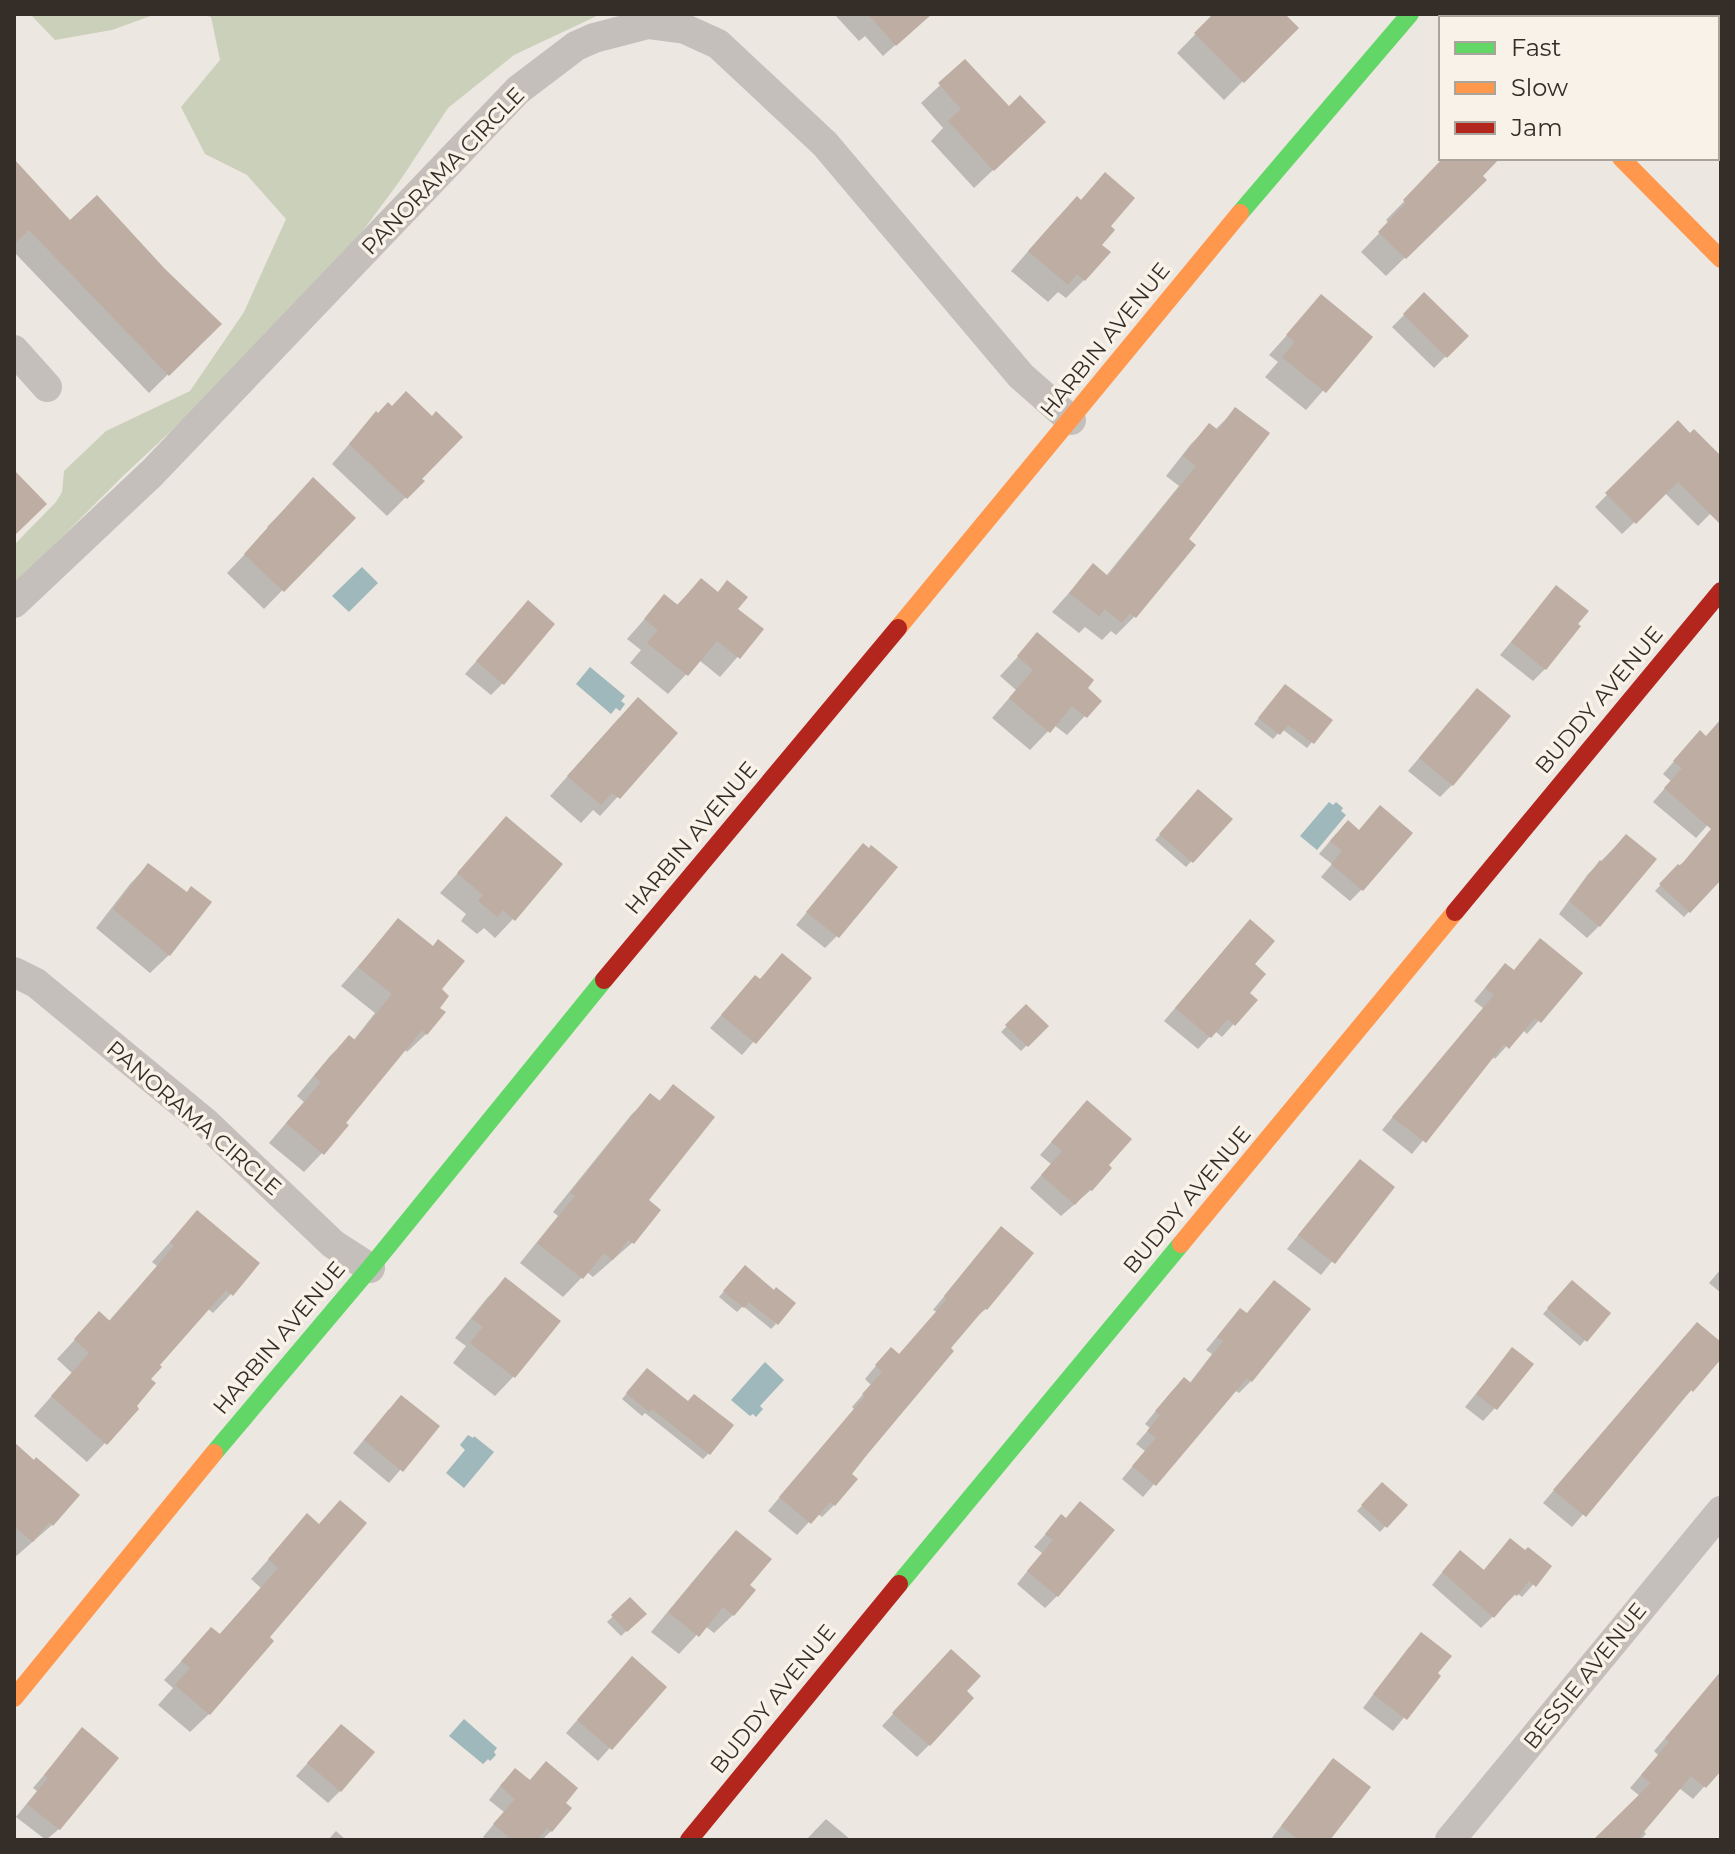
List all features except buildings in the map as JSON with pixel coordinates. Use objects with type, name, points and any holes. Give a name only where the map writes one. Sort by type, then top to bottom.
[{"type":"street","name":"HARBIN AVENUE","points":[[14,1698],[183,1489],[370,1268],[589,998],[1071,420],[1273,172],[1410,14]]},
{"type":"street","name":"PANORAMA CIRCLE","points":[[14,603],[163,461],[518,90],[576,46],[648,24],[685,29],[718,44],[797,116],[825,144],[1021,376],[1071,420]]},
{"type":"street","points":[[1623,160],[1721,259]]},
{"type":"street","points":[[14,350],[47,387]]},
{"type":"street","name":"BUDDY AVENUE","points":[[689,1840],[1721,591]]},
{"type":"street","name":"PANORAMA CIRCLE","points":[[14,972],[36,983],[166,1089],[333,1244],[370,1268]]},
{"type":"street","name":"BESSIE AVENUE","points":[[1450,1840],[1721,1511]]},
{"type":"green space","points":[[30,14],[156,14],[112,30],[55,40]]},
{"type":"green space","points":[[200,14],[601,14],[514,55],[448,108],[399,182],[327,279],[14,585],[14,545],[56,502],[62,492],[64,471],[106,431],[190,391],[244,312],[286,219],[247,175],[205,154],[181,107],[220,60],[211,17]]},
{"type":"water","points":[[362,567],[378,583],[349,612],[332,596]]},
{"type":"water","points":[[590,667],[625,696],[621,701],[625,704],[620,711],[616,708],[611,714],[576,684]]},
{"type":"water","points":[[1329,802],[1333,805],[1336,802],[1346,815],[1317,850],[1300,836]]},
{"type":"water","points":[[765,1362],[784,1380],[760,1406],[763,1409],[756,1417],[753,1414],[750,1416],[731,1400]]},
{"type":"water","points":[[468,1435],[474,1436],[494,1452],[464,1488],[446,1473],[465,1450],[460,1445]]},
{"type":"water","points":[[464,1719],[497,1748],[494,1752],[496,1755],[490,1761],[488,1759],[483,1764],[449,1736]]},
{"type":"traffic: fast","points":[[1240,213],[1410,14]]},
{"type":"traffic: fast","points":[[214,1453],[370,1268],[604,980]]},
{"type":"traffic: fast","points":[[899,1584],[1181,1244]]},
{"type":"traffic: slow","points":[[1623,160],[1721,259]]},
{"type":"traffic: slow","points":[[898,628],[1240,213]]},
{"type":"traffic: slow","points":[[1181,1244],[1455,912]]},
{"type":"traffic: slow","points":[[14,1698],[214,1453]]},
{"type":"traffic: jam","points":[[1455,912],[1721,591]]},
{"type":"traffic: jam","points":[[604,980],[898,628]]},
{"type":"traffic: jam","points":[[689,1840],[899,1584]]}]
